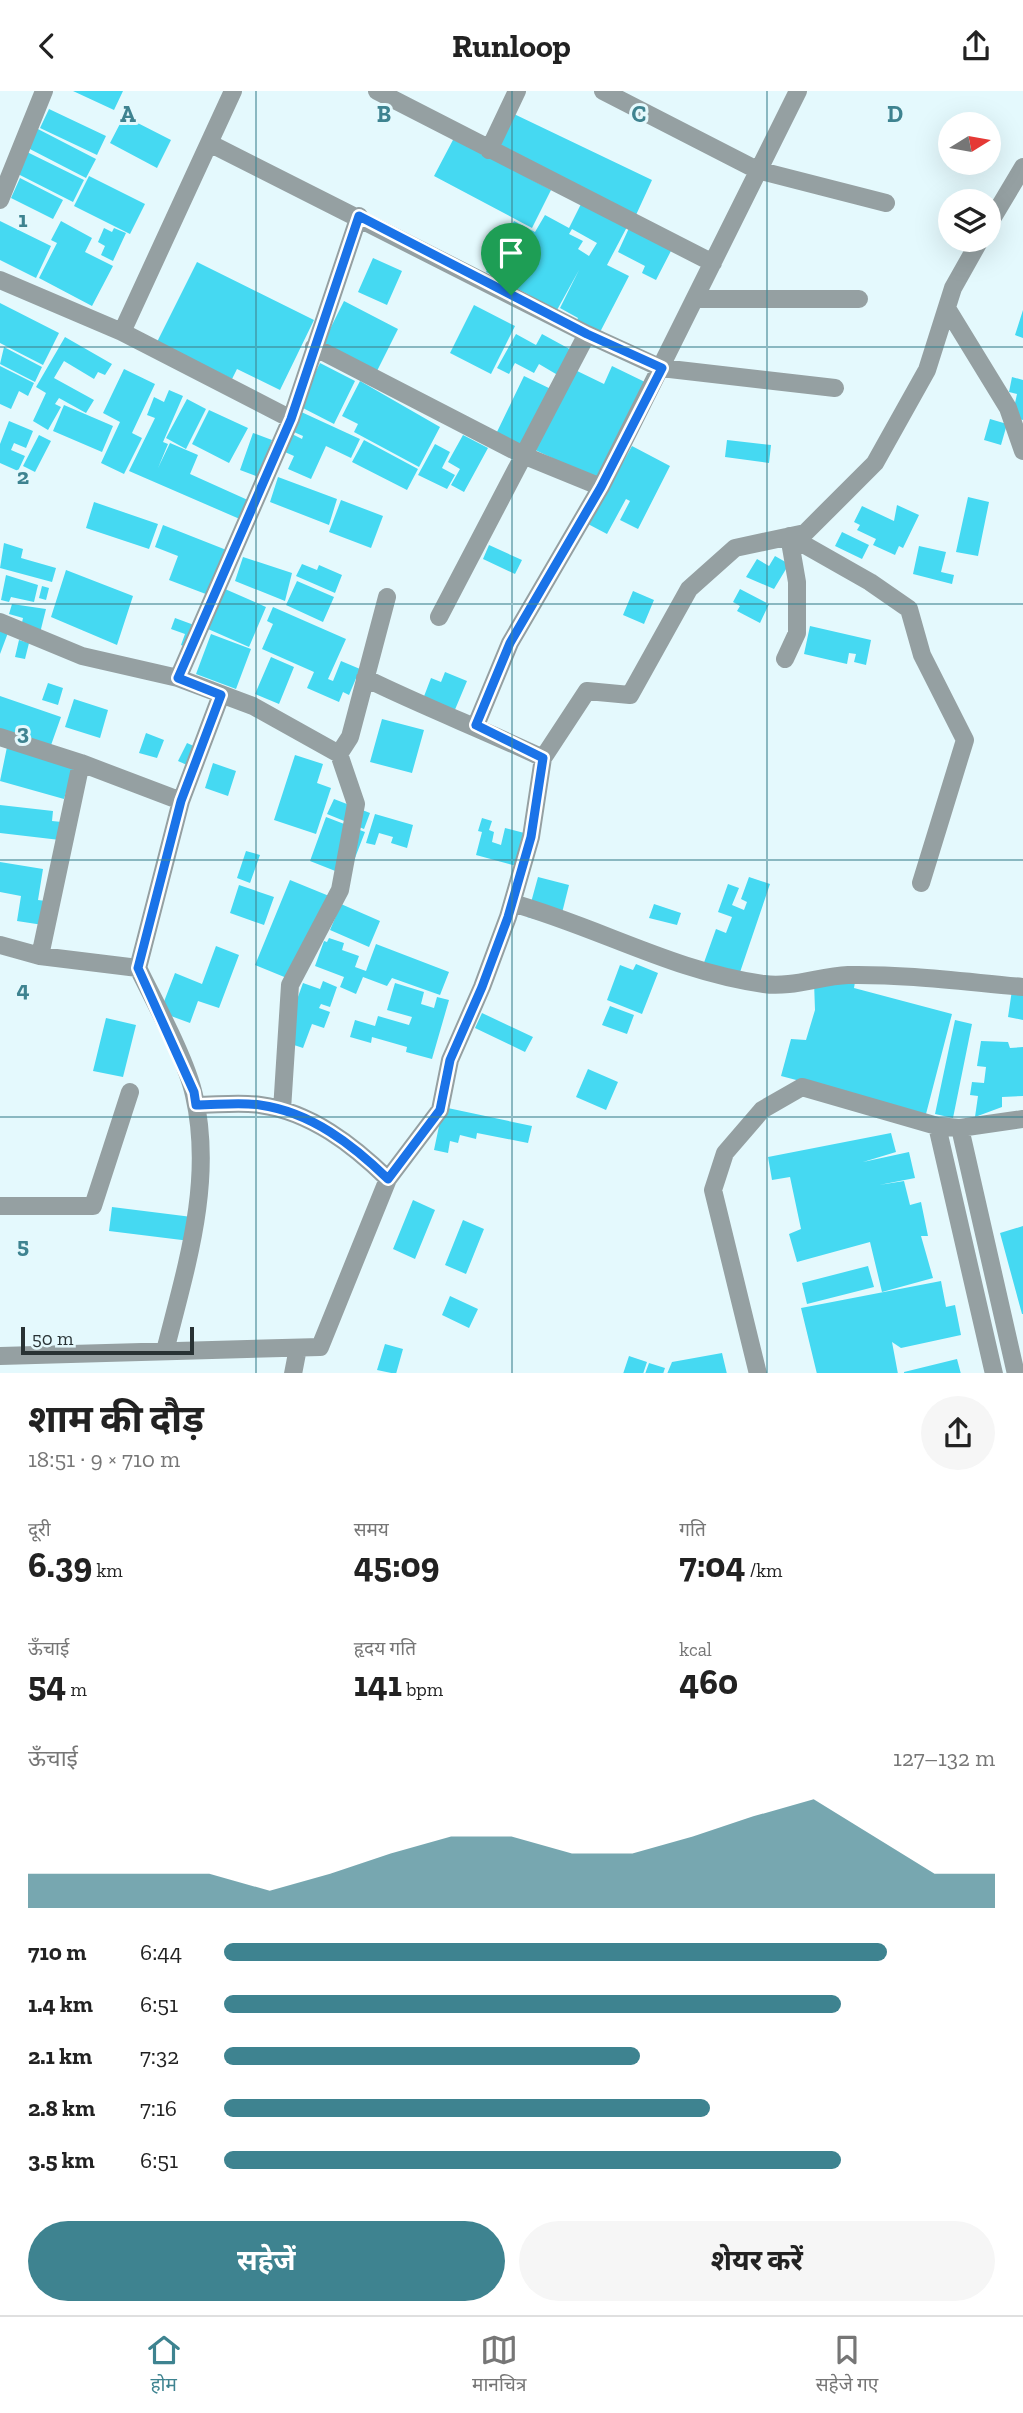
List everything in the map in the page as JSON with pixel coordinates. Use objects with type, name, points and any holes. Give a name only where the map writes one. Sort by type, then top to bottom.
[{"type":"street","points":[[0,200],[44,91]]},
{"type":"street","points":[[122,331],[233,91]]},
{"type":"street","points":[[377,91],[713,263]]},
{"type":"street","points":[[489,150],[517,91]]},
{"type":"street","points":[[603,91],[757,170],[886,203]]},
{"type":"street","points":[[476,725],[510,643],[601,487],[696,299],[757,170],[799,91]]},
{"type":"street","points":[[209,143],[359,216],[587,334],[662,368],[835,388]]},
{"type":"street","points":[[1001,204],[1023,167]]},
{"type":"street","points":[[178,678],[291,419],[359,216]]},
{"type":"street","points":[[0,1356],[320,1347],[388,1179],[440,1110],[450,1060],[482,987],[512,903],[531,837],[543,758],[587,691],[630,695],[689,589],[735,548],[805,533],[875,463],[927,370],[953,288],[973,252]]},
{"type":"street","points":[[0,280],[122,331],[291,419]]},
{"type":"street","points":[[696,299],[859,299]]},
{"type":"street","points":[[948,310],[1008,408],[1023,451]]},
{"type":"street","points":[[439,617],[587,334]]},
{"type":"street","points":[[314,347],[525,456],[601,487]]},
{"type":"street","points":[[785,659],[797,633],[797,582],[789,536]]},
{"type":"street","points":[[789,536],[870,582],[909,609],[922,655],[965,740],[921,883]]},
{"type":"street","points":[[339,754],[350,737],[387,597]]},
{"type":"street","points":[[0,622],[82,656],[178,678],[253,706],[339,754],[356,804],[340,890],[290,985],[282,1110]]},
{"type":"street","points":[[365,678],[435,712],[476,725],[543,758]]},
{"type":"street","points":[[165,1351],[194,1239],[203,1146],[194,1092],[138,968],[181,801],[221,695]]},
{"type":"street","points":[[0,737],[81,763],[181,801]]},
{"type":"street","points":[[40,956],[81,763]]},
{"type":"street","points":[[512,903],[563,917],[679,966],[767,985],[844,975],[891,975],[1023,987]]},
{"type":"street","points":[[0,946],[40,956],[138,968]]},
{"type":"street","points":[[758,1373],[713,1190],[725,1153],[762,1110],[802,1087],[937,1126],[960,1128],[1023,1119]]},
{"type":"street","points":[[0,1206],[93,1206],[130,1091]]},
{"type":"street","points":[[196,1105],[260,1104],[304,1116],[362,1153],[388,1179]]},
{"type":"street","points":[[937,1126],[994,1373]]},
{"type":"street","points":[[960,1128],[1018,1367]]},
{"type":"street","points":[[293,1373],[298,1348]]},
{"type":"building","points":[[73,91],[123,91],[114,110]]},
{"type":"building","points":[[49,109],[106,136],[97,155],[40,128]]},
{"type":"building","points":[[514,114],[652,180],[636,215],[498,148]]},
{"type":"building","points":[[124,116],[171,140],[157,168],[110,143]]},
{"type":"building","points":[[34,127],[96,159],[86,178],[24,146]]},
{"type":"building","points":[[454,138],[551,190],[532,228],[434,176]]},
{"type":"building","points":[[23,150],[84,180],[73,202],[12,171]]},
{"type":"building","points":[[89,176],[145,204],[130,234],[74,206]]},
{"type":"building","points":[[20,178],[63,200],[53,219],[11,198]]},
{"type":"building","points":[[581,204],[628,225],[607,265],[629,276],[598,336],[575,324],[578,318],[560,308],[579,270],[557,310],[486,272],[514,221],[535,232],[545,215],[569,228]],"holes":[[[572,229],[597,243],[589,256],[578,249],[583,241],[569,234]]]},
{"type":"building","points":[[0,221],[51,246],[36,278],[0,260]]},
{"type":"building","points":[[61,221],[92,238],[85,252],[113,266],[92,306],[39,278],[57,243],[51,240]]},
{"type":"building","points":[[104,228],[112,232],[114,228],[126,233],[113,261],[101,255],[105,246],[98,242]]},
{"type":"building","points":[[629,228],[673,247],[656,280],[642,273],[645,266],[618,252]]},
{"type":"building","points":[[373,258],[402,271],[387,305],[358,292]]},
{"type":"building","points":[[197,262],[314,320],[280,390],[237,369],[232,379],[157,342]]},
{"type":"building","points":[[344,301],[398,329],[375,375],[321,347]]},
{"type":"building","points":[[0,303],[59,333],[43,365],[0,343]]},
{"type":"building","points":[[474,305],[515,326],[491,374],[450,353]]},
{"type":"building","points":[[1023,310],[1023,338],[1015,335]]},
{"type":"building","points":[[516,334],[536,345],[542,334],[575,352],[561,377],[539,364],[534,373],[515,363],[509,374],[497,368]]},
{"type":"building","points":[[65,337],[112,364],[105,375],[98,372],[94,379],[64,361],[54,378],[94,400],[86,413],[59,398],[55,404],[61,407],[48,430],[33,421],[46,393],[36,387]]},
{"type":"building","points":[[4,347],[42,367],[35,382],[0,364]]},
{"type":"building","points":[[320,363],[355,381],[334,424],[299,406]]},
{"type":"building","points":[[0,366],[34,383],[28,396],[19,391],[11,409],[0,404]]},
{"type":"building","points":[[612,366],[647,383],[601,481],[533,449],[571,368],[604,384]]},
{"type":"building","points":[[124,369],[155,384],[132,433],[142,438],[124,474],[101,463],[120,422],[103,413]]},
{"type":"building","points":[[524,376],[555,391],[527,449],[496,434]]},
{"type":"building","points":[[1012,377],[1023,380],[1023,420],[1012,417],[1017,394],[1009,392]]},
{"type":"building","points":[[360,381],[440,427],[419,467],[354,432],[358,424],[342,416]]},
{"type":"building","points":[[169,390],[183,396],[163,442],[168,444],[158,468],[170,443],[198,455],[190,474],[250,501],[242,520],[129,471],[155,418],[147,415],[154,397],[164,402]]},
{"type":"building","points":[[187,399],[206,409],[186,449],[166,438]]},
{"type":"building","points":[[64,405],[113,426],[102,452],[53,431]]},
{"type":"building","points":[[209,410],[248,428],[229,463],[192,444]]},
{"type":"building","points":[[297,410],[360,439],[351,458],[326,446],[311,479],[288,469],[294,456],[278,449],[286,431],[302,439],[303,436],[287,429]]},
{"type":"building","points":[[990,419],[1007,424],[1001,445],[984,440]]},
{"type":"building","points":[[9,421],[33,431],[26,448],[14,443],[11,450],[25,456],[18,471],[0,463],[0,444]]},
{"type":"building","points":[[253,433],[272,440],[259,477],[240,470]]},
{"type":"building","points":[[39,435],[51,441],[35,472],[23,466]]},
{"type":"building","points":[[463,435],[488,448],[464,492],[451,485],[460,469],[448,462]]},
{"type":"building","points":[[364,440],[418,469],[407,490],[352,462]]},
{"type":"building","points":[[727,440],[771,445],[769,463],[725,457]]},
{"type":"building","points":[[435,444],[450,452],[442,468],[455,475],[447,489],[418,475]]},
{"type":"building","points":[[632,446],[670,466],[638,529],[620,520],[630,501],[626,499],[607,534],[588,524]]},
{"type":"building","points":[[278,477],[337,499],[329,525],[270,502]]},
{"type":"building","points":[[968,497],[989,502],[978,556],[956,552]]},
{"type":"building","points":[[341,500],[383,516],[371,548],[329,532]]},
{"type":"building","points":[[94,502],[158,524],[149,549],[86,528]]},
{"type":"building","points":[[897,505],[919,515],[903,548],[899,546],[895,555],[873,545],[876,539],[857,530],[860,525],[854,522],[862,506],[894,521]]},
{"type":"building","points":[[163,525],[229,551],[211,596],[169,580],[178,556],[155,547]]},
{"type":"building","points":[[842,532],[869,545],[862,559],[835,546]]},
{"type":"building","points":[[4,543],[23,549],[21,558],[56,568],[52,582],[0,568]]},
{"type":"building","points":[[489,545],[522,560],[515,574],[483,559]]},
{"type":"building","points":[[919,546],[946,552],[941,572],[954,575],[952,584],[913,574]]},
{"type":"building","points":[[775,556],[789,564],[774,589],[746,577],[757,559],[769,566]]},
{"type":"building","points":[[243,557],[292,573],[285,601],[235,581]]},
{"type":"building","points":[[302,564],[317,570],[319,565],[342,575],[335,593],[296,576]]},
{"type":"building","points":[[66,570],[133,596],[117,645],[51,617]]},
{"type":"building","points":[[6,575],[38,585],[34,602],[11,597],[9,602],[1,600]]},
{"type":"building","points":[[297,581],[334,597],[323,622],[286,605]]},
{"type":"building","points":[[42,586],[49,588],[46,600],[39,598]]},
{"type":"building","points":[[225,589],[266,607],[249,647],[208,629]]},
{"type":"building","points":[[740,589],[769,604],[760,623],[737,611],[740,606],[733,602]]},
{"type":"building","points":[[633,591],[654,600],[644,624],[623,615]]},
{"type":"building","points":[[12,604],[46,609],[40,633],[21,627],[23,618],[9,614]]},
{"type":"building","points":[[273,607],[346,639],[328,679],[333,681],[341,661],[360,669],[349,695],[343,692],[339,702],[307,688],[314,672],[262,649],[273,624],[267,621]]},
{"type":"building","points":[[175,618],[194,625],[186,647],[181,645],[185,634],[171,629]]},
{"type":"building","points":[[810,626],[871,640],[866,665],[854,662],[856,654],[849,653],[847,664],[804,654]]},
{"type":"building","points":[[0,627],[9,630],[0,654]]},
{"type":"building","points":[[211,634],[251,649],[236,689],[196,674]]},
{"type":"building","points":[[19,640],[29,643],[25,659],[15,657]]},
{"type":"building","points":[[271,657],[294,667],[279,704],[255,694]]},
{"type":"building","points":[[445,672],[467,681],[454,712],[423,699],[431,678],[441,682]]},
{"type":"building","points":[[48,683],[63,688],[58,705],[42,700]]},
{"type":"building","points":[[0,696],[61,717],[50,748],[0,731]]},
{"type":"building","points":[[74,699],[108,710],[100,738],[65,727]]},
{"type":"building","points":[[382,719],[424,730],[412,773],[370,762]]},
{"type":"building","points":[[146,733],[164,740],[157,758],[139,753]]},
{"type":"building","points":[[187,743],[207,752],[198,770],[178,761]]},
{"type":"building","points":[[7,747],[74,766],[64,799],[0,781]]},
{"type":"building","points":[[295,755],[323,764],[317,783],[331,788],[316,834],[274,820]]},
{"type":"building","points":[[213,763],[236,771],[228,796],[205,788]]},
{"type":"building","points":[[334,799],[370,813],[364,829],[327,814]]},
{"type":"building","points":[[0,805],[53,811],[52,821],[62,822],[60,840],[0,833]]},
{"type":"building","points":[[375,814],[413,825],[407,848],[391,843],[393,837],[379,833],[375,845],[366,843]]},
{"type":"building","points":[[326,817],[365,832],[348,876],[310,861]]},
{"type":"building","points":[[482,818],[492,821],[489,830],[494,832],[492,842],[501,845],[505,828],[532,835],[524,868],[476,855],[482,832],[478,831]]},
{"type":"building","points":[[246,851],[260,855],[250,883],[237,878]]},
{"type":"building","points":[[0,862],[43,869],[38,900],[46,901],[43,925],[17,921],[21,896],[0,892]]},
{"type":"building","points":[[538,877],[569,885],[559,925],[527,917]]},
{"type":"building","points":[[749,877],[770,884],[736,984],[701,971],[716,929],[726,933],[732,917],[718,912],[728,884],[739,888],[732,905],[744,910],[747,902],[741,899]]},
{"type":"building","points":[[290,880],[334,898],[299,983],[255,965]]},
{"type":"building","points":[[239,885],[274,897],[264,925],[230,913]]},
{"type":"building","points":[[341,904],[380,921],[369,947],[330,930]]},
{"type":"building","points":[[654,904],[681,913],[677,925],[649,918]]},
{"type":"building","points":[[329,938],[344,943],[342,950],[359,956],[355,967],[366,971],[376,944],[449,972],[440,995],[392,978],[387,986],[363,977],[356,994],[340,987],[344,977],[315,966],[324,941],[327,942]]},
{"type":"building","points":[[216,946],[239,955],[219,1008],[198,1001],[190,1023],[160,1012],[175,973],[202,984]]},
{"type":"building","points":[[636,964],[658,973],[642,1014],[607,1000],[620,965],[633,970]]},
{"type":"building","points":[[323,981],[337,987],[330,1007],[321,1004],[319,1008],[330,1012],[324,1028],[312,1024],[303,1048],[282,1041],[303,983],[320,989]]},
{"type":"building","points":[[814,982],[855,982],[854,988],[952,1014],[926,1114],[781,1076],[791,1039],[806,1040],[815,1010]]},
{"type":"building","points":[[395,983],[424,992],[421,1004],[434,1008],[437,997],[449,1000],[432,1059],[406,1052],[407,1047],[372,1037],[371,1043],[350,1037],[355,1020],[375,1026],[378,1016],[409,1025],[412,1017],[387,1010]]},
{"type":"building","points":[[1012,990],[1023,991],[1023,1020],[1008,1017]]},
{"type":"building","points":[[610,1006],[634,1015],[627,1034],[602,1025]]},
{"type":"building","points":[[482,1013],[533,1037],[525,1052],[475,1028]]},
{"type":"building","points":[[106,1018],[136,1025],[123,1077],[93,1071]]},
{"type":"building","points":[[955,1020],[972,1024],[953,1118],[935,1114]]},
{"type":"building","points":[[981,1041],[1008,1042],[1010,1048],[1023,1047],[1023,1096],[1002,1097],[1002,1107],[975,1117],[978,1096],[970,1095],[972,1082],[984,1083],[986,1067],[977,1066]]},
{"type":"building","points":[[588,1069],[618,1082],[606,1110],[576,1097]]},
{"type":"building","points":[[443,1107],[532,1126],[528,1143],[477,1133],[476,1139],[460,1135],[458,1143],[450,1141],[448,1153],[434,1150]]},
{"type":"building","points":[[891,1133],[896,1152],[863,1162],[909,1152],[915,1178],[879,1185],[904,1181],[910,1205],[921,1202],[928,1236],[921,1236],[933,1278],[882,1292],[870,1242],[797,1262],[789,1234],[801,1229],[790,1177],[772,1180],[768,1157]]},
{"type":"building","points":[[413,1200],[435,1210],[415,1259],[393,1249]]},
{"type":"building","points":[[112,1207],[192,1217],[190,1241],[109,1231]]},
{"type":"building","points":[[463,1220],[484,1229],[466,1274],[445,1265]]},
{"type":"building","points":[[1023,1226],[1023,1314],[1022,1314],[1000,1233]]},
{"type":"building","points":[[868,1266],[874,1287],[807,1304],[802,1283]]},
{"type":"building","points":[[941,1281],[946,1307],[955,1305],[961,1335],[901,1348],[892,1342],[898,1373],[817,1373],[801,1308]]},
{"type":"building","points":[[450,1296],[478,1309],[469,1328],[442,1315]]},
{"type":"building","points":[[385,1344],[403,1349],[396,1373],[377,1370]]},
{"type":"building","points":[[722,1353],[727,1373],[667,1373],[672,1362]]},
{"type":"building","points":[[629,1356],[647,1362],[643,1373],[623,1373]]},
{"type":"building","points":[[957,1359],[961,1373],[904,1373]]},
{"type":"building","points":[[649,1363],[665,1368],[663,1373],[645,1373]]},
{"type":"route","points":[[359,216],[511,295],[662,368],[601,487],[510,643],[476,725],[543,758],[531,837],[508,917],[482,987],[450,1060],[440,1110],[388,1179],[362,1153],[304,1116],[260,1104],[196,1105],[194,1092],[138,968],[181,801],[221,695],[178,678],[291,419],[359,216]]}]
